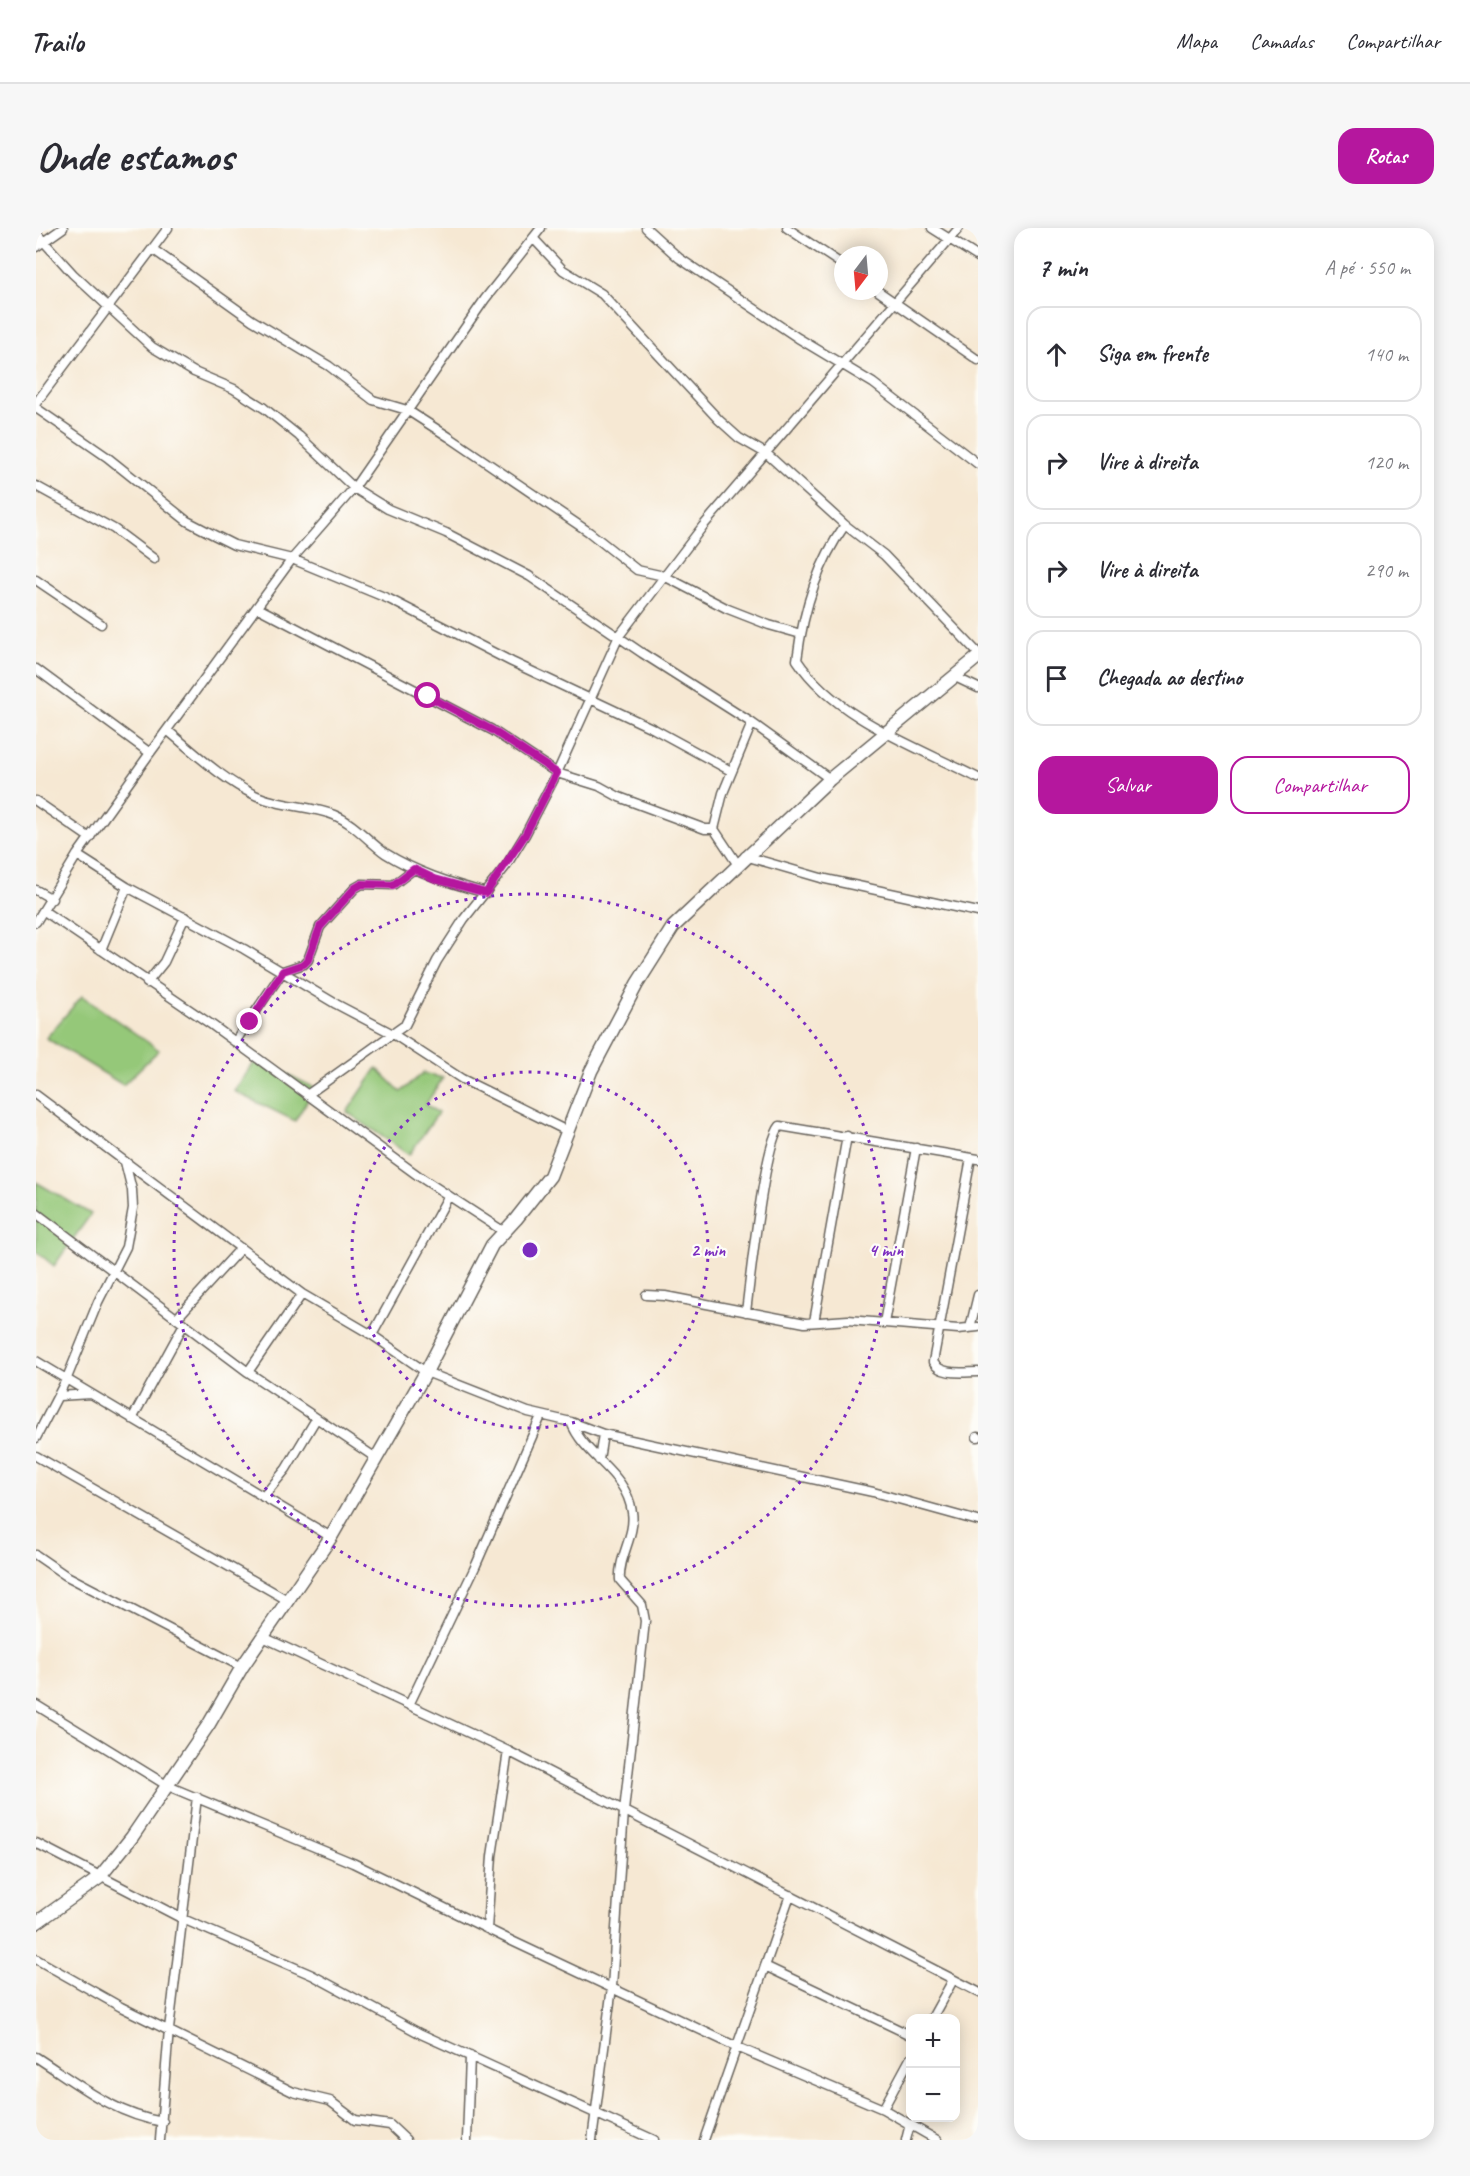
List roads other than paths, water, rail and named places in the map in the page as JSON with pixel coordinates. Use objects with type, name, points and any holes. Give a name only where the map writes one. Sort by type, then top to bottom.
[{"type":"street","points":[[40,244],[63,228]]},
{"type":"street","points":[[36,403],[154,250],[168,228]]},
{"type":"street","points":[[36,922],[77,855],[150,753],[292,560],[354,488],[485,298],[541,228]]},
{"type":"street","points":[[646,228],[679,258],[798,338],[844,364],[978,464]]},
{"type":"street","points":[[787,228],[834,259]]},
{"type":"street","points":[[932,228],[950,237],[978,257]]},
{"type":"street","points":[[307,1095],[405,1025],[437,961],[464,919],[486,893],[525,835],[557,773],[619,636],[703,526],[959,228]]},
{"type":"street","points":[[36,233],[40,244],[152,347],[194,372],[234,389],[264,408],[299,436],[354,488],[388,509],[446,533],[529,576],[642,653],[752,723],[830,779]]},
{"type":"street","points":[[36,1923],[99,1878],[132,1837],[209,1724],[242,1667],[331,1537],[426,1372],[492,1245],[516,1220],[550,1176],[591,1071],[637,984],[673,927],[830,779],[978,655],[884,555],[845,525],[767,454],[739,438],[719,420],[602,294],[563,270],[533,238]]},
{"type":"street","points":[[154,250],[252,320],[329,366],[373,400],[407,410],[589,531],[625,563],[637,570],[664,576],[728,609],[801,634]]},
{"type":"street","points":[[888,297],[978,360]]},
{"type":"street","points":[[36,408],[108,457],[187,521],[234,545],[292,560],[389,599],[512,662],[590,697],[731,771]]},
{"type":"street","points":[[36,486],[114,529],[154,559]]},
{"type":"street","points":[[845,525],[827,550],[801,634],[798,660],[805,671],[825,690],[884,733],[978,778]]},
{"type":"street","points":[[36,580],[101,624]]},
{"type":"street","points":[[258,608],[492,730],[557,773],[599,786],[638,804],[714,829],[742,861],[978,912]]},
{"type":"street","points":[[36,669],[150,753]]},
{"type":"street","points":[[953,676],[978,688]]},
{"type":"street","points":[[714,829],[731,771],[752,723]]},
{"type":"street","points":[[167,730],[236,785],[255,795],[283,805],[333,815],[348,822],[385,852],[414,869],[435,879],[486,893]]},
{"type":"street","points":[[36,801],[90,838]]},
{"type":"street","points":[[77,855],[128,887],[393,1034],[462,1079],[569,1132]]},
{"type":"street","points":[[235,1042],[283,971],[304,964],[308,960],[320,927],[355,888],[362,884],[393,885],[414,869]]},
{"type":"street","points":[[101,950],[128,887]]},
{"type":"street","points":[[36,890],[52,899]]},
{"type":"street","points":[[44,911],[235,1042],[448,1197],[503,1231]]},
{"type":"street","points":[[147,983],[164,962],[185,917]]},
{"type":"street","points":[[36,1095],[302,1294],[372,1335],[426,1372],[541,1416],[571,1422],[603,1434],[873,1492],[978,1521]]},
{"type":"street","points":[[746,1312],[765,1178],[777,1129],[783,1125],[974,1159],[936,1340],[935,1365],[945,1371],[978,1372]]},
{"type":"street","points":[[814,1322],[847,1136]]},
{"type":"street","points":[[884,1323],[916,1148]]},
{"type":"street","points":[[36,1438],[59,1396],[113,1271],[126,1247],[132,1227],[132,1190],[126,1162]]},
{"type":"street","points":[[372,1335],[448,1197]]},
{"type":"street","points":[[36,1213],[184,1324],[213,1343],[248,1372],[376,1458]]},
{"type":"street","points":[[177,1318],[242,1248]]},
{"type":"street","points":[[248,1372],[302,1294]]},
{"type":"street","points":[[646,1295],[665,1296],[746,1312],[814,1322],[848,1320],[940,1327],[974,1327],[978,1295]]},
{"type":"street","points":[[132,1419],[184,1324]]},
{"type":"street","points":[[36,1361],[331,1537]]},
{"type":"street","points":[[59,1396],[90,1394]]},
{"type":"street","points":[[409,1705],[477,1565],[541,1416]]},
{"type":"street","points":[[263,1497],[286,1469],[316,1419]]},
{"type":"street","points":[[571,1422],[584,1447],[624,1485],[630,1502],[632,1527],[620,1580],[645,1612],[643,1655],[624,1811],[612,1987],[592,2140]]},
{"type":"street","points":[[598,1460],[603,1434]]},
{"type":"street","points":[[36,1456],[289,1601]]},
{"type":"street","points":[[36,1555],[65,1575],[242,1667]]},
{"type":"street","points":[[263,1637],[508,1751],[978,1992]]},
{"type":"street","points":[[36,1705],[168,1786],[353,1863],[737,2047],[883,2109],[937,2140]]},
{"type":"street","points":[[487,1929],[492,1856],[496,1845],[508,1751]]},
{"type":"street","points":[[160,2140],[169,2030],[197,1797]]},
{"type":"street","points":[[36,1843],[99,1878],[183,1919],[312,1975],[421,2034],[595,2111],[654,2140]]},
{"type":"street","points":[[704,2140],[790,1895]]},
{"type":"street","points":[[36,1959],[91,1991],[293,2092],[330,2102],[355,2120],[390,2125],[406,2140]]},
{"type":"street","points":[[765,1966],[906,2033]]},
{"type":"street","points":[[935,2014],[953,1980]]},
{"type":"street","points":[[467,2140],[471,2101],[470,2056]]},
{"type":"street","points":[[36,2057],[119,2110],[136,2118],[163,2122]]},
{"type":"street","points":[[883,2109],[906,2066]]},
{"type":"street","points":[[906,2140],[910,2124]]}]
